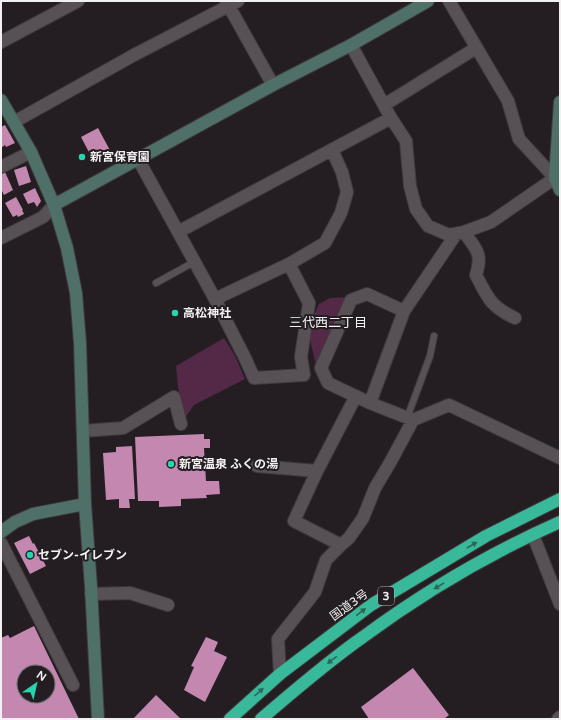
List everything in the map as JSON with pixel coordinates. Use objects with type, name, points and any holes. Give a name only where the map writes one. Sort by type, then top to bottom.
[{"type":"highway","name":"国道3号","points":[[230,719],[280,674],[371,605],[486,536],[560,499]]},
{"type":"highway","name":"3","points":[[261,719],[310,677],[369,633],[438,586],[533,534],[560,522]]},
{"type":"street","points":[[1,42],[78,1]]},
{"type":"street","points":[[1,238],[43,217],[54,205],[272,85],[351,45],[428,1]]},
{"type":"street","points":[[449,1],[508,101],[519,139],[555,178],[560,190]]},
{"type":"street","points":[[14,122],[231,3],[272,85]]},
{"type":"street","points":[[351,45],[391,118],[406,141],[410,186],[416,209],[428,226],[449,235],[460,233],[491,222],[555,178]]},
{"type":"street","points":[[384,105],[476,48]]},
{"type":"street","points":[[1,100],[31,152],[54,205],[67,248],[76,293],[80,344],[85,504],[98,719]]},
{"type":"street","points":[[555,178],[560,102]]},
{"type":"street","points":[[178,232],[391,118]]},
{"type":"street","points":[[215,300],[289,264],[325,243],[341,213],[347,192],[342,172],[332,150]]},
{"type":"street","points":[[1,167],[31,152]]},
{"type":"street","points":[[138,159],[215,300],[254,378],[304,375],[301,357],[309,303],[289,264]]},
{"type":"street","points":[[370,403],[404,311],[460,233]]},
{"type":"street","points":[[460,233],[477,250],[480,262],[476,274],[491,303],[503,312],[515,318]]},
{"type":"street","points":[[404,311],[367,294],[351,300],[320,368],[328,383],[370,403],[410,419],[449,405],[560,458]]},
{"type":"street","points":[[341,545],[294,521],[317,471],[356,396]]},
{"type":"street","points":[[83,431],[123,428],[174,397],[181,424]]},
{"type":"street","points":[[280,674],[278,639],[315,592],[326,560],[349,538],[363,518],[375,488],[410,419]]},
{"type":"street","points":[[256,466],[317,471]]},
{"type":"street","points":[[1,532],[15,522],[33,514],[85,504]]},
{"type":"street","points":[[533,534],[560,604]]},
{"type":"street","points":[[1,543],[73,685]]},
{"type":"street","points":[[91,594],[130,593],[168,605]]},
{"type":"lane","points":[[156,283],[194,262]]},
{"type":"lane","points":[[410,419],[430,356],[434,336]]},
{"type":"shaded area","points":[[348,297],[316,366],[310,339],[313,318],[319,304],[330,298]]},
{"type":"shaded area","points":[[224,338],[235,356],[245,379],[194,405],[185,418],[178,388],[176,366]]},
{"type":"building","points":[[5,125],[15,143],[6,147],[5,145],[1,148],[1,127]]},
{"type":"building","points":[[98,128],[112,154],[100,161],[92,158],[81,137]]},
{"type":"building","points":[[26,166],[31,182],[19,186],[14,170]]},
{"type":"building","points":[[5,172],[13,190],[4,195],[1,189],[1,174]]},
{"type":"building","points":[[35,188],[41,201],[37,207],[34,202],[28,204],[23,194]]},
{"type":"building","points":[[16,197],[24,214],[18,217],[17,215],[13,217],[5,203]]},
{"type":"building","name":"新宮温泉 ふくの湯","points":[[204,434],[204,439],[210,439],[210,448],[204,448],[206,481],[219,481],[220,494],[206,495],[207,498],[181,499],[181,506],[159,507],[159,501],[138,501],[135,437]]},
{"type":"building","points":[[132,446],[135,499],[129,499],[130,508],[119,508],[119,499],[106,500],[103,453],[116,452],[116,447]]},
{"type":"building","name":"セブン-イレブン","points":[[29,536],[46,566],[30,574],[14,543]]},
{"type":"building","points":[[34,626],[52,664],[16,664],[16,704],[56,704],[56,671],[79,719],[1,719],[1,638],[8,635],[10,638]]},
{"type":"building","points":[[206,637],[218,642],[214,651],[227,657],[205,702],[184,690],[194,667],[191,666]]},
{"type":"building","points":[[413,668],[449,715],[444,719],[369,719],[361,707]]},
{"type":"building","points":[[156,695],[181,719],[133,719]]},
{"type":"place","name":"新宮保育園","points":[[82,157]]},
{"type":"place","name":"高松神社","points":[[175,313]]},
{"type":"place","name":"新宮温泉 ふくの湯","points":[[171,464]]},
{"type":"place","name":"セブン-イレブン","points":[[30,555]]},
{"type":"district","name":"三代西二丁目","points":[[328,323]]}]
